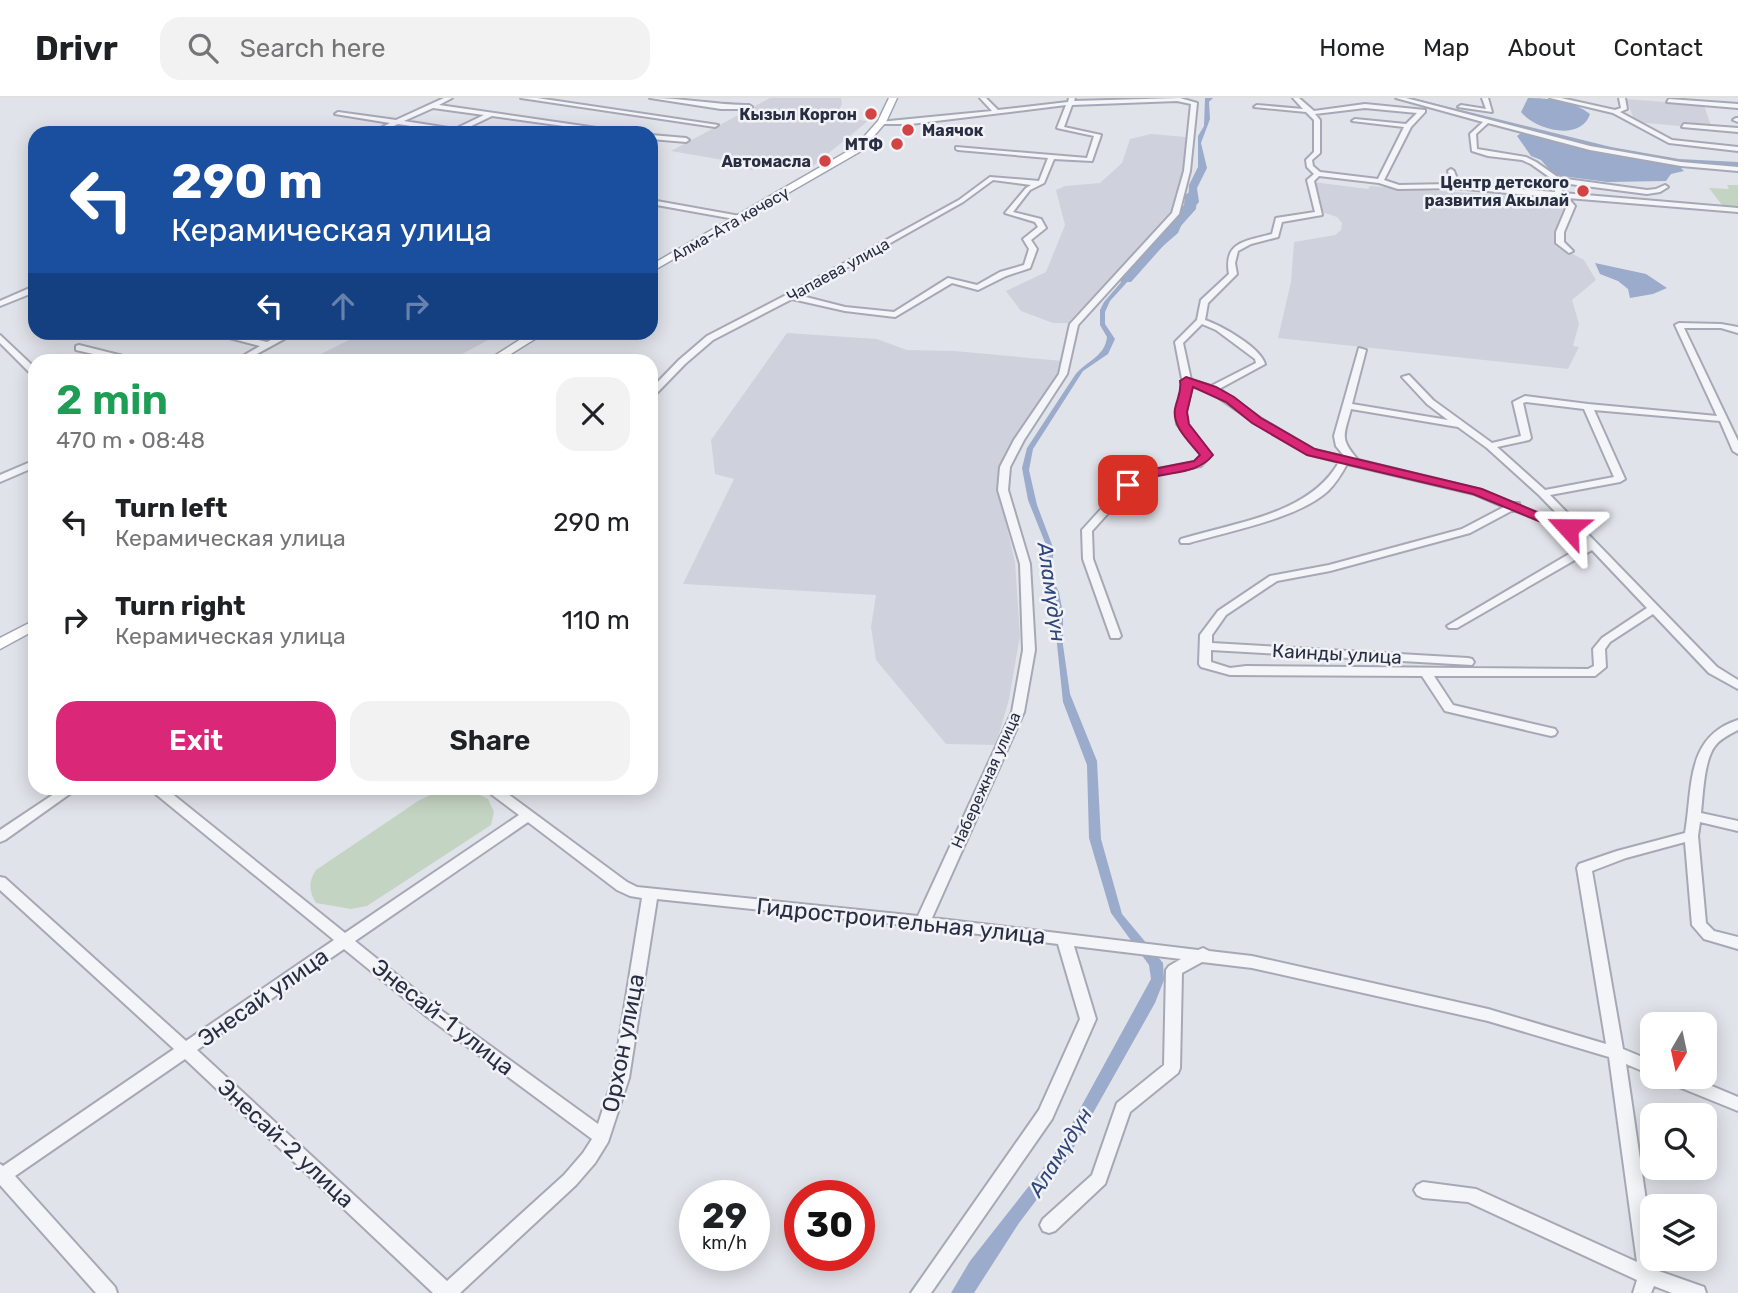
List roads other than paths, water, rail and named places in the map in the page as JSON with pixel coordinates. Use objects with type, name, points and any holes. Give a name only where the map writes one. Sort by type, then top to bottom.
[{"type":"main road","name":"Алма-Ата көчөсү","points":[[658,265],[858,149],[882,122],[893,98]]},
{"type":"main road","points":[[504,354],[528,340]]},
{"type":"main road","points":[[0,644],[28,628]]},
{"type":"street","points":[[389,126],[449,98]]},
{"type":"street","points":[[524,98],[715,125]]},
{"type":"street","points":[[653,98],[721,107],[749,107]]},
{"type":"street","points":[[983,98],[998,112]]},
{"type":"street","points":[[1296,98],[1317,120],[1317,153],[1309,160],[1310,167],[1318,174],[1380,181],[1398,187],[1456,187],[1738,210]]},
{"type":"street","points":[[1399,98],[1486,122],[1619,153],[1704,167],[1738,169]]},
{"type":"street","points":[[1461,107],[1490,111],[1485,98]]},
{"type":"street","points":[[1553,98],[1615,112],[1671,142],[1738,149]]},
{"type":"street","points":[[1615,112],[1625,109],[1622,98]]},
{"type":"street","points":[[1669,101],[1738,106]]},
{"type":"street","points":[[958,148],[1090,160],[1098,135],[1060,128],[1071,103]]},
{"type":"street","name":"Набережная улица","points":[[882,122],[911,122],[1071,103],[1194,103],[1187,171],[1175,214],[1074,324],[1063,374],[1019,440],[1005,467],[1003,490],[1025,564],[1029,650],[1025,675],[1018,712],[923,922]]},
{"type":"street","points":[[432,106],[578,126]]},
{"type":"street","points":[[1257,107],[1311,112],[1365,106],[1420,112]]},
{"type":"street","points":[[1380,181],[1408,127],[1420,112],[1429,107]]},
{"type":"street","points":[[338,114],[420,126]]},
{"type":"street","points":[[466,126],[491,114]]},
{"type":"street","points":[[1355,121],[1408,127]]},
{"type":"street","points":[[1486,122],[1472,134],[1476,152],[1528,160],[1546,176],[1558,180],[1647,192],[1665,187]]},
{"type":"street","points":[[1684,126],[1738,131]]},
{"type":"street","points":[[658,138],[686,140]]},
{"type":"street","points":[[791,296],[845,309],[895,315],[951,280],[978,288],[1003,274],[1027,266],[1033,249],[1027,239],[1042,228],[1038,221],[1009,213],[1028,189],[1042,182],[1052,156]]},
{"type":"street","points":[[1451,171],[1456,187]]},
{"type":"street","points":[[1115,636],[1088,558],[1087,530],[1138,476],[1198,464],[1206,455],[1182,424],[1181,412],[1188,389],[1179,342],[1201,321],[1204,302],[1233,274],[1228,260],[1231,253],[1243,244],[1275,235],[1279,220],[1319,213],[1310,180],[1318,174]]},
{"type":"street","name":"Чапаева улица","points":[[658,387],[710,338],[961,201],[992,178],[1038,184]]},
{"type":"street","points":[[1558,180],[1561,196],[1571,206],[1560,232],[1560,243],[1569,251]]},
{"type":"street","points":[[658,203],[740,219]]},
{"type":"street","points":[[0,304],[28,292]]},
{"type":"street","points":[[23,294],[28,295]]},
{"type":"street","points":[[1201,321],[1219,328],[1259,358],[1261,364],[1212,389]]},
{"type":"street","points":[[1738,330],[1721,326],[1679,325],[1738,451]]},
{"type":"street","points":[[0,338],[28,366]]},
{"type":"street","points":[[246,340],[268,345]]},
{"type":"street","points":[[251,354],[278,340]]},
{"type":"street","points":[[79,348],[104,354]]},
{"type":"street","points":[[1356,464],[1341,446],[1339,436],[1362,350]]},
{"type":"street","points":[[1406,377],[1430,402],[1490,446],[1543,492],[1713,670],[1738,685]]},
{"type":"street","points":[[1186,381],[1212,389],[1257,421],[1311,452],[1440,481],[1515,505],[1583,535]]},
{"type":"street","points":[[1490,446],[1526,438],[1518,402],[1525,399],[1723,419]]},
{"type":"street","points":[[1348,407],[1462,425]]},
{"type":"street","points":[[1543,492],[1620,479],[1588,407]]},
{"type":"street","points":[[1185,541],[1283,510],[1317,494],[1334,479],[1344,461]]},
{"type":"street","points":[[0,479],[28,466]]},
{"type":"street","points":[[1515,505],[1466,531],[1330,568],[1274,578],[1222,612],[1206,635],[1205,664],[1222,672],[1591,673],[1599,670],[1599,649],[1606,640],[1653,609]]},
{"type":"street","points":[[1453,626],[1593,545]]},
{"type":"street","name":"Каинды улица","points":[[1206,646],[1468,662]]},
{"type":"street","points":[[1426,672],[1449,708],[1551,732]]},
{"type":"street","points":[[1738,724],[1709,744],[1700,770],[1691,836],[1699,925],[1709,935],[1738,943]]},
{"type":"street","points":[[0,837],[61,795]]},
{"type":"street","name":"Энесай-1 улица","points":[[166,795],[432,1012],[602,1136]]},
{"type":"street","name":"Гидростроительная улица","points":[[501,795],[622,886],[650,896],[1064,938],[1088,1019],[1046,1114],[920,1293]]},
{"type":"street","name":"Энесай улица","points":[[1,1175],[527,816]]},
{"type":"street","points":[[1695,816],[1738,827]]},
{"type":"street","points":[[1645,1285],[1616,1053],[1584,868],[1622,853],[1691,836]]},
{"type":"street","name":"Энесай-2 улица","points":[[0,883],[186,1050],[446,1293]]},
{"type":"street","name":"Орхон улица","points":[[446,1293],[569,1180],[589,1158],[602,1136],[621,1078],[650,896]]},
{"type":"street","points":[[1064,938],[1199,954],[1425,1000],[1616,1053],[1640,1063]]},
{"type":"street","points":[[1049,1225],[1099,1179],[1123,1108],[1172,1068],[1174,970],[1199,954]]},
{"type":"street","points":[[1702,1089],[1738,1104]]},
{"type":"street","points":[[1,1175],[108,1293]]},
{"type":"street","points":[[1423,1190],[1470,1194],[1645,1285],[1697,1293]]},
{"type":"water","points":[[1205,98],[1213,98],[1209,102],[1210,119],[1201,143],[1207,168],[1197,188],[1199,202],[1184,219],[1178,233],[1148,259],[1110,301],[1105,312],[1105,324],[1115,339],[1108,354],[1083,371],[1033,449],[1029,470],[1037,505],[1054,550],[1050,575],[1059,592],[1063,614],[1063,645],[1070,694],[1097,761],[1101,839],[1122,914],[1163,963],[1164,980],[1155,1003],[1066,1161],[1019,1223],[974,1293],[951,1293],[970,1261],[1058,1149],[1151,979],[1149,965],[1111,913],[1089,838],[1087,765],[1063,702],[1052,596],[1043,574],[1048,550],[1028,500],[1022,468],[1027,448],[1075,375],[1099,354],[1106,344],[1107,337],[1100,325],[1100,310],[1104,302],[1141,259],[1165,242],[1188,206],[1189,185],[1198,167],[1198,136],[1204,126]]},
{"type":"water","points":[[1412,98],[1611,147],[1679,159],[1738,162],[1738,166],[1655,158],[1614,151],[1532,133]]},
{"type":"water","points":[[1528,98],[1568,103],[1590,114],[1585,123],[1577,128],[1547,128],[1536,124],[1521,112]]},
{"type":"water","points":[[1521,133],[1680,167],[1684,171],[1671,174],[1666,181],[1607,182],[1554,175],[1541,160],[1531,156],[1517,136]]},
{"type":"water","points":[[1595,263],[1646,274],[1667,288],[1653,294],[1630,298],[1628,289],[1618,281],[1600,274]]},
{"type":"waterway","name":"Аламүдүн","points":[[1126,279],[1191,206],[1191,195]]},
{"type":"place","name":"Кызыл Коргон","points":[[871,114]]},
{"type":"place","name":"Маячок","points":[[908,130]]},
{"type":"place","name":"МТФ","points":[[897,144]]},
{"type":"place","name":"Автомасла","points":[[825,161]]},
{"type":"place","name":"Центр детского развития Акылай","points":[[1583,191]]}]
